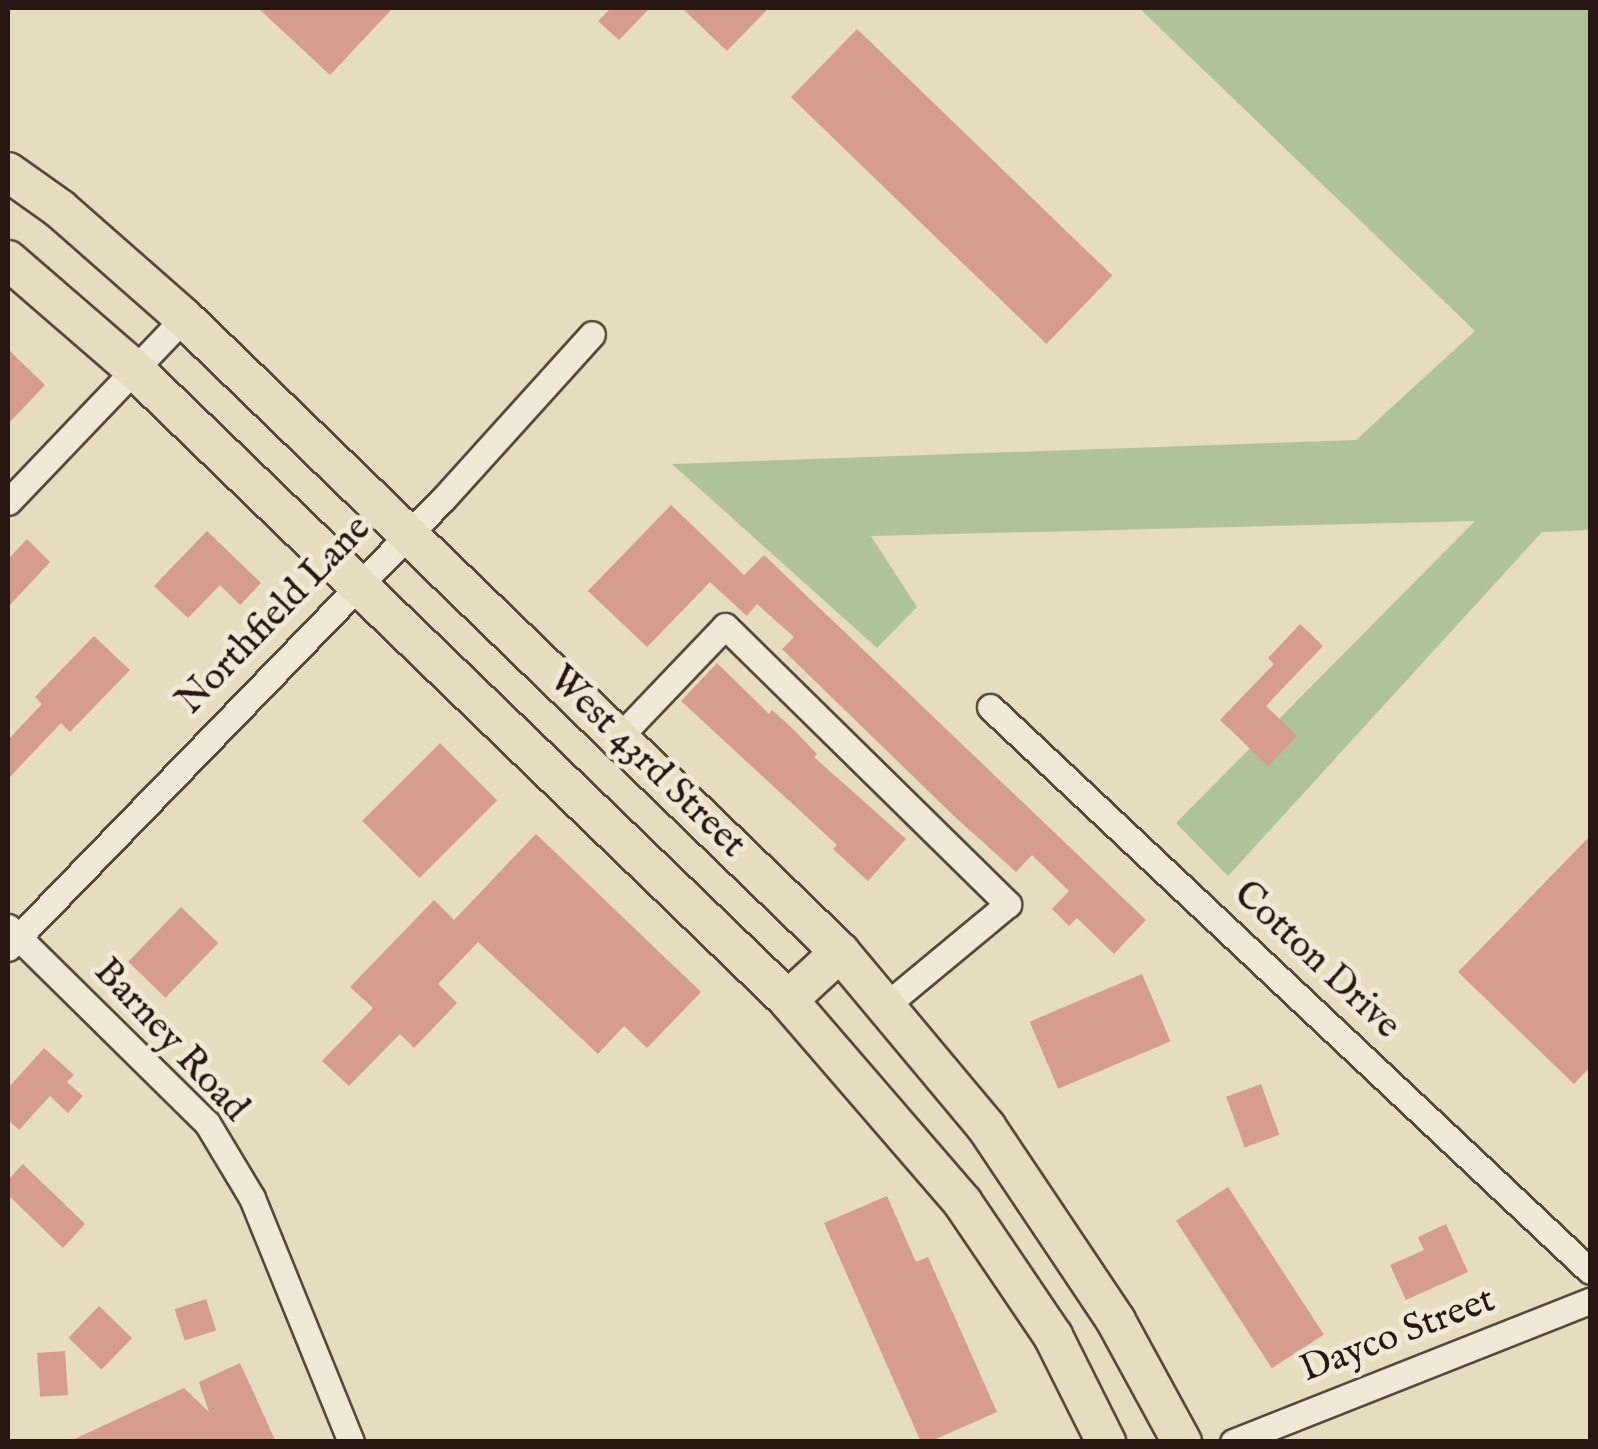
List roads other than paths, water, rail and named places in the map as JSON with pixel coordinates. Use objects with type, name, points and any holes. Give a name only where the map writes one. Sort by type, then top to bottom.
[{"type":"main road","name":"West 43rd Street","points":[[8,172],[60,209],[184,318],[410,532],[840,952],[987,1128],[1116,1320],[1182,1442]]},
{"type":"main road","name":"West 43rd Street","points":[[8,260],[135,370],[788,1000],[963,1203],[1052,1336],[1106,1442]]},
{"type":"main road","points":[[788,1000],[840,952]]},
{"type":"street","points":[[8,502],[184,318]]},
{"type":"street","name":"Northfield Lane","points":[[11,937],[410,532],[592,334]]},
{"type":"street","points":[[619,737],[726,626],[1008,904],[885,1006]]},
{"type":"street","name":"Cotton Drive","points":[[990,707],[1590,1271]]},
{"type":"street","name":"Barney Road","points":[[11,937],[206,1123],[252,1198],[351,1442]]},
{"type":"street","name":"Dayco Street","points":[[1232,1442],[1590,1301]]}]
